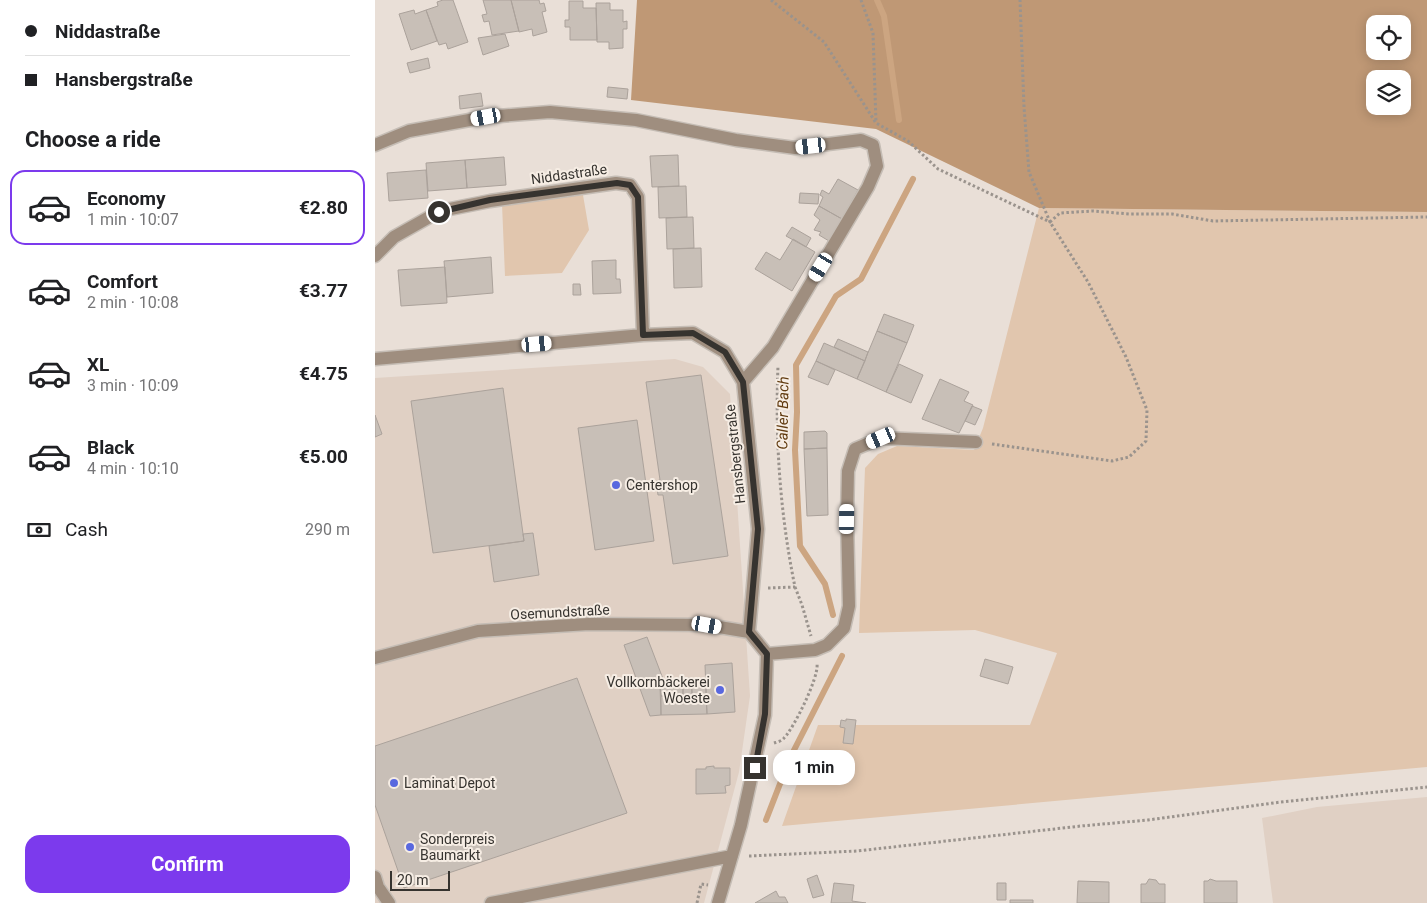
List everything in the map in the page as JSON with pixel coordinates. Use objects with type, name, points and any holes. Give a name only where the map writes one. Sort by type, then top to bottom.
[{"type":"street","points":[[375,145],[409,131],[486,117],[550,112],[636,120],[736,140],[795,148],[861,140],[873,145],[877,166],[868,187],[773,347],[743,382],[725,352],[693,333],[643,335],[375,359]]},
{"type":"street","name":"Niddastraße","points":[[375,256],[394,237],[439,212],[490,200],[617,183],[630,185],[638,197],[643,335]]},
{"type":"street","name":"Hansbergstraße","points":[[743,382],[758,529],[749,632]]},
{"type":"street","points":[[767,654],[815,650],[827,645],[844,628],[849,606],[848,471],[855,449],[881,438],[975,442]]},
{"type":"street","name":"Osemundstraße","points":[[375,658],[478,631],[599,624],[707,625],[749,632]]},
{"type":"street","points":[[718,903],[741,825],[759,750],[765,714],[767,654],[749,632]]},
{"type":"street","points":[[491,903],[732,856]]},
{"type":"street","points":[[375,877],[378,887],[389,903]]},
{"type":"path","points":[[771,0],[824,42],[876,123],[907,141],[938,169],[1050,222]]},
{"type":"path","points":[[861,0],[873,33],[876,123],[873,145]]},
{"type":"path","points":[[975,442],[1112,461],[1129,457],[1146,441],[1147,410],[1126,357],[1088,282],[1050,222],[1029,172],[1024,107],[1020,0]]},
{"type":"path","points":[[1050,222],[1060,213],[1093,211],[1129,214],[1172,214],[1213,221],[1427,217]]},
{"type":"path","points":[[759,750],[783,740],[793,726],[817,670],[815,650],[803,605],[795,587],[780,497],[777,399],[778,361],[773,347]]},
{"type":"path","points":[[753,589],[795,587]]},
{"type":"path","points":[[747,856],[857,851],[1148,820],[1281,802],[1427,787]]},
{"type":"shaded area","points":[[637,0],[1427,0],[1427,212],[1039,208],[876,129],[631,100]]},
{"type":"shaded area","points":[[583,195],[589,230],[562,273],[505,276],[502,204]]},
{"type":"shaded area","points":[[1039,208],[1427,212],[1427,767],[782,826],[818,725],[1030,725],[1057,653],[975,630],[859,633],[865,468],[878,454],[897,446],[974,450],[983,428]]},
{"type":"shaded area","points":[[675,359],[703,367],[730,394],[750,696],[739,772],[704,903],[375,903],[375,378]]},
{"type":"shaded area","points":[[1427,797],[1427,903],[1273,903],[1262,818],[1317,807]]},
{"type":"building","points":[[453,0],[468,42],[448,49],[446,43],[439,45],[426,10],[438,6],[437,2]]},
{"type":"building","points":[[483,0],[511,0],[519,31],[492,35],[489,21],[484,22],[482,15],[487,14]]},
{"type":"building","points":[[511,0],[539,0],[540,4],[544,3],[546,11],[542,12],[547,32],[533,36],[532,29],[519,32]]},
{"type":"building","points":[[569,1],[583,1],[583,8],[596,8],[597,40],[570,40],[570,27],[565,27],[565,20],[569,20]]},
{"type":"building","points":[[596,3],[610,3],[610,10],[623,10],[623,22],[627,21],[627,29],[623,29],[623,48],[609,49],[609,42],[597,42]]},
{"type":"building","points":[[414,10],[415,14],[426,10],[437,41],[411,50],[399,14]]},
{"type":"building","points":[[505,34],[509,46],[483,55],[478,38]]},
{"type":"building","points":[[428,58],[430,68],[410,73],[407,63]]},
{"type":"building","points":[[608,87],[628,89],[627,99],[607,97]]},
{"type":"building","points":[[481,93],[483,106],[460,109],[459,96]]},
{"type":"building","points":[[678,155],[679,186],[652,187],[650,156]]},
{"type":"building","points":[[504,157],[506,185],[467,188],[465,160]]},
{"type":"building","points":[[465,160],[467,188],[428,191],[426,163]]},
{"type":"building","points":[[426,170],[428,198],[389,201],[387,173]]},
{"type":"building","points":[[838,179],[858,190],[842,219],[819,206],[823,197],[820,195],[822,190],[829,194]]},
{"type":"building","points":[[686,186],[687,217],[659,218],[658,187]]},
{"type":"building","points":[[800,193],[819,194],[818,204],[799,203]]},
{"type":"building","points":[[819,206],[842,219],[829,241],[819,235],[821,232],[814,230],[820,220],[814,215]]},
{"type":"building","points":[[693,217],[694,248],[667,249],[666,218]]},
{"type":"building","points":[[792,227],[811,238],[806,247],[786,236]]},
{"type":"building","points":[[793,239],[815,252],[792,291],[755,269],[766,252],[780,260]]},
{"type":"building","points":[[701,248],[702,287],[674,288],[673,249]]},
{"type":"building","points":[[491,257],[493,293],[447,297],[444,261]]},
{"type":"building","points":[[616,260],[616,279],[620,279],[621,293],[593,294],[592,261]]},
{"type":"building","points":[[445,267],[447,303],[401,306],[398,270]]},
{"type":"building","points":[[573,284],[580,284],[581,295],[573,295]]},
{"type":"building","points":[[884,314],[914,325],[907,343],[877,331]]},
{"type":"building","points":[[877,331],[907,343],[886,392],[857,379]]},
{"type":"building","points":[[838,339],[868,352],[865,361],[834,347]]},
{"type":"building","points":[[824,343],[865,361],[857,379],[816,361]]},
{"type":"building","points":[[816,361],[835,370],[828,385],[808,377]]},
{"type":"building","points":[[899,364],[923,375],[911,403],[886,392]]},
{"type":"building","points":[[701,375],[728,556],[673,564],[663,495],[658,495],[656,481],[660,480],[646,382]]},
{"type":"building","points":[[940,379],[969,392],[964,401],[973,405],[959,433],[922,419]]},
{"type":"building","points":[[503,388],[524,541],[433,553],[411,401]]},
{"type":"building","points":[[972,406],[982,410],[975,425],[965,421]]},
{"type":"building","points":[[375,415],[382,434],[375,437]]},
{"type":"building","name":"Centershop","points":[[637,420],[654,541],[595,550],[578,428]]},
{"type":"building","points":[[825,431],[827,433],[827,448],[804,449],[804,432]]},
{"type":"building","points":[[827,448],[828,515],[807,516],[804,449]]},
{"type":"building","points":[[533,533],[539,575],[494,582],[489,546],[524,541],[523,534]]},
{"type":"building","points":[[647,637],[665,684],[660,686],[661,715],[650,716],[624,645]]},
{"type":"building","points":[[985,659],[1013,667],[1008,684],[980,676]]},
{"type":"building","name":"Vollkornbäckerei Woeste","points":[[732,663],[735,712],[707,714],[705,665]]},
{"type":"building","points":[[577,678],[627,813],[404,888],[375,805],[375,746]]},
{"type":"building","points":[[683,678],[691,678],[692,695],[683,695]]},
{"type":"building","points":[[665,684],[666,686],[683,685],[683,695],[661,696],[660,686]]},
{"type":"building","points":[[706,685],[706,695],[692,695],[692,686]]},
{"type":"building","points":[[706,695],[707,714],[661,715],[661,696]]},
{"type":"building","points":[[846,719],[856,720],[853,744],[843,743],[845,728],[840,727],[841,720],[846,721]]},
{"type":"building","points":[[714,766],[714,768],[730,768],[730,785],[725,786],[726,793],[696,794],[696,769],[706,769],[706,767]]},
{"type":"building","points":[[817,875],[824,895],[813,898],[807,879]]},
{"type":"building","points":[[1149,879],[1156,880],[1159,884],[1165,884],[1165,903],[1141,903],[1141,884],[1146,884]]},
{"type":"building","points":[[1210,879],[1216,881],[1237,881],[1237,903],[1204,903],[1204,881]]},
{"type":"building","points":[[1078,881],[1109,882],[1109,903],[1077,903]]},
{"type":"building","points":[[834,883],[854,885],[852,901],[866,903],[831,903]]},
{"type":"building","points":[[997,883],[1006,883],[1006,900],[997,900]]},
{"type":"building","points":[[776,891],[779,897],[785,897],[788,903],[755,903]]},
{"type":"building","points":[[1010,900],[1033,900],[1033,903],[1010,903]]},
{"type":"waterway","name":"Caller Bach","points":[[877,0],[884,16],[899,120]]},
{"type":"waterway","name":"Caller Bach","points":[[833,615],[825,584],[800,546],[795,450],[797,412],[796,365],[836,296],[861,279],[913,179]]},
{"type":"waterway","name":"Caller Bach","points":[[766,820],[790,758],[842,656]]},
{"type":"place","name":"Centershop","points":[[616,485]]},
{"type":"place","name":"Vollkornbäckerei Woeste","points":[[720,690]]},
{"type":"place","name":"Laminat Depot","points":[[394,783]]},
{"type":"place","name":"Sonderpreis Baumarkt","points":[[410,847]]},
{"type":"route","points":[[439,212],[490,200],[617,183],[630,185],[638,197],[643,335],[693,333],[725,352],[743,382],[758,529],[749,632],[767,654],[765,714],[755,768]]}]
